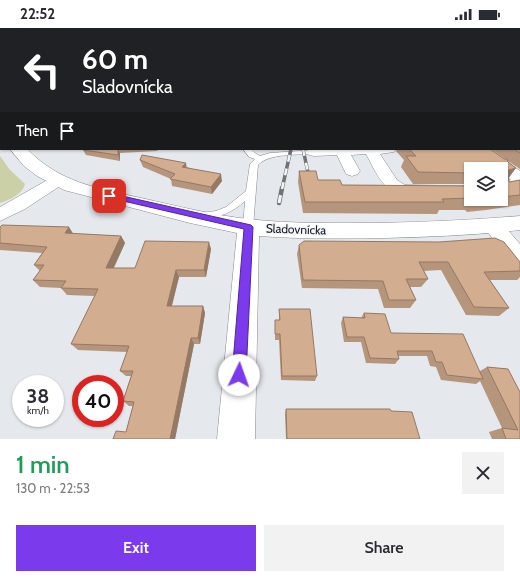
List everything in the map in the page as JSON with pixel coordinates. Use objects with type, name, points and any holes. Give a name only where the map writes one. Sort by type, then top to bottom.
[{"type":"street","name":"Sladovnícka","points":[[19,150],[34,166],[57,181],[82,189],[248,227],[326,230],[493,226],[520,223]]},
{"type":"street","points":[[314,152],[371,150],[391,183],[400,190],[464,191]]},
{"type":"street","points":[[481,150],[515,170],[519,183],[508,186]]},
{"type":"street","points":[[342,151],[352,171]]},
{"type":"street","points":[[2,217],[57,181]]},
{"type":"street","points":[[493,226],[520,258]]},
{"type":"street","points":[[236,439],[248,227]]},
{"type":"lane","points":[[248,150],[252,155],[260,158]]},
{"type":"lane","points":[[248,227],[254,164],[260,158],[270,155],[314,152]]},
{"type":"lane","points":[[191,215],[222,213],[232,208],[251,191]]},
{"type":"green space","points":[[0,156],[10,170],[25,184],[18,194],[11,199],[0,203]]},
{"type":"building","points":[[83,150],[118,150],[118,155]]},
{"type":"building","points":[[410,150],[491,150],[504,159],[507,159],[508,162],[464,162],[464,173],[418,172],[406,156],[416,156]]},
{"type":"building","points":[[142,155],[186,163],[182,167],[221,174],[211,187],[170,179],[175,174],[140,160]]},
{"type":"building","points":[[508,162],[516,168],[508,170]]},
{"type":"building","points":[[508,170],[509,182],[520,180],[520,195],[508,196]]},
{"type":"building","points":[[299,171],[316,171],[318,180],[340,180],[342,185],[464,186],[464,198],[442,199],[444,202],[305,202]]},
{"type":"building","points":[[2,225],[69,227],[65,233],[121,236],[106,268],[135,268],[145,241],[209,242],[204,270],[176,270],[167,306],[203,306],[198,338],[191,338],[170,439],[113,439],[116,431],[126,432],[134,402],[124,401],[133,371],[120,371],[129,346],[71,344],[98,289],[61,288],[66,281],[33,280],[44,265],[34,265],[47,247],[0,243],[0,227]]},
{"type":"building","points":[[495,238],[504,242],[520,262],[520,271],[484,272],[509,308],[474,307],[448,262],[419,262],[428,279],[406,279],[416,300],[389,300],[383,281],[303,280],[299,245],[304,241],[439,242]]},
{"type":"building","points":[[279,309],[310,309],[317,376],[282,376],[280,334],[275,334],[275,320],[280,320]]},
{"type":"building","points":[[364,313],[385,314],[391,333],[463,334],[483,379],[447,375],[442,362],[436,362],[432,351],[397,351],[399,359],[370,358],[364,337],[347,337],[343,317],[365,318]]},
{"type":"building","points":[[487,367],[508,369],[520,392],[520,439],[506,439],[502,428],[518,430]]},
{"type":"building","points":[[286,409],[390,409],[391,411],[412,412],[420,439],[287,439]]},
{"type":"railway","points":[[282,189],[291,150]]},
{"type":"railway","points":[[303,150],[310,182]]},
{"type":"railway","points":[[279,203],[282,188]]},
{"type":"route","points":[[109,196],[248,227],[239,375]]}]
